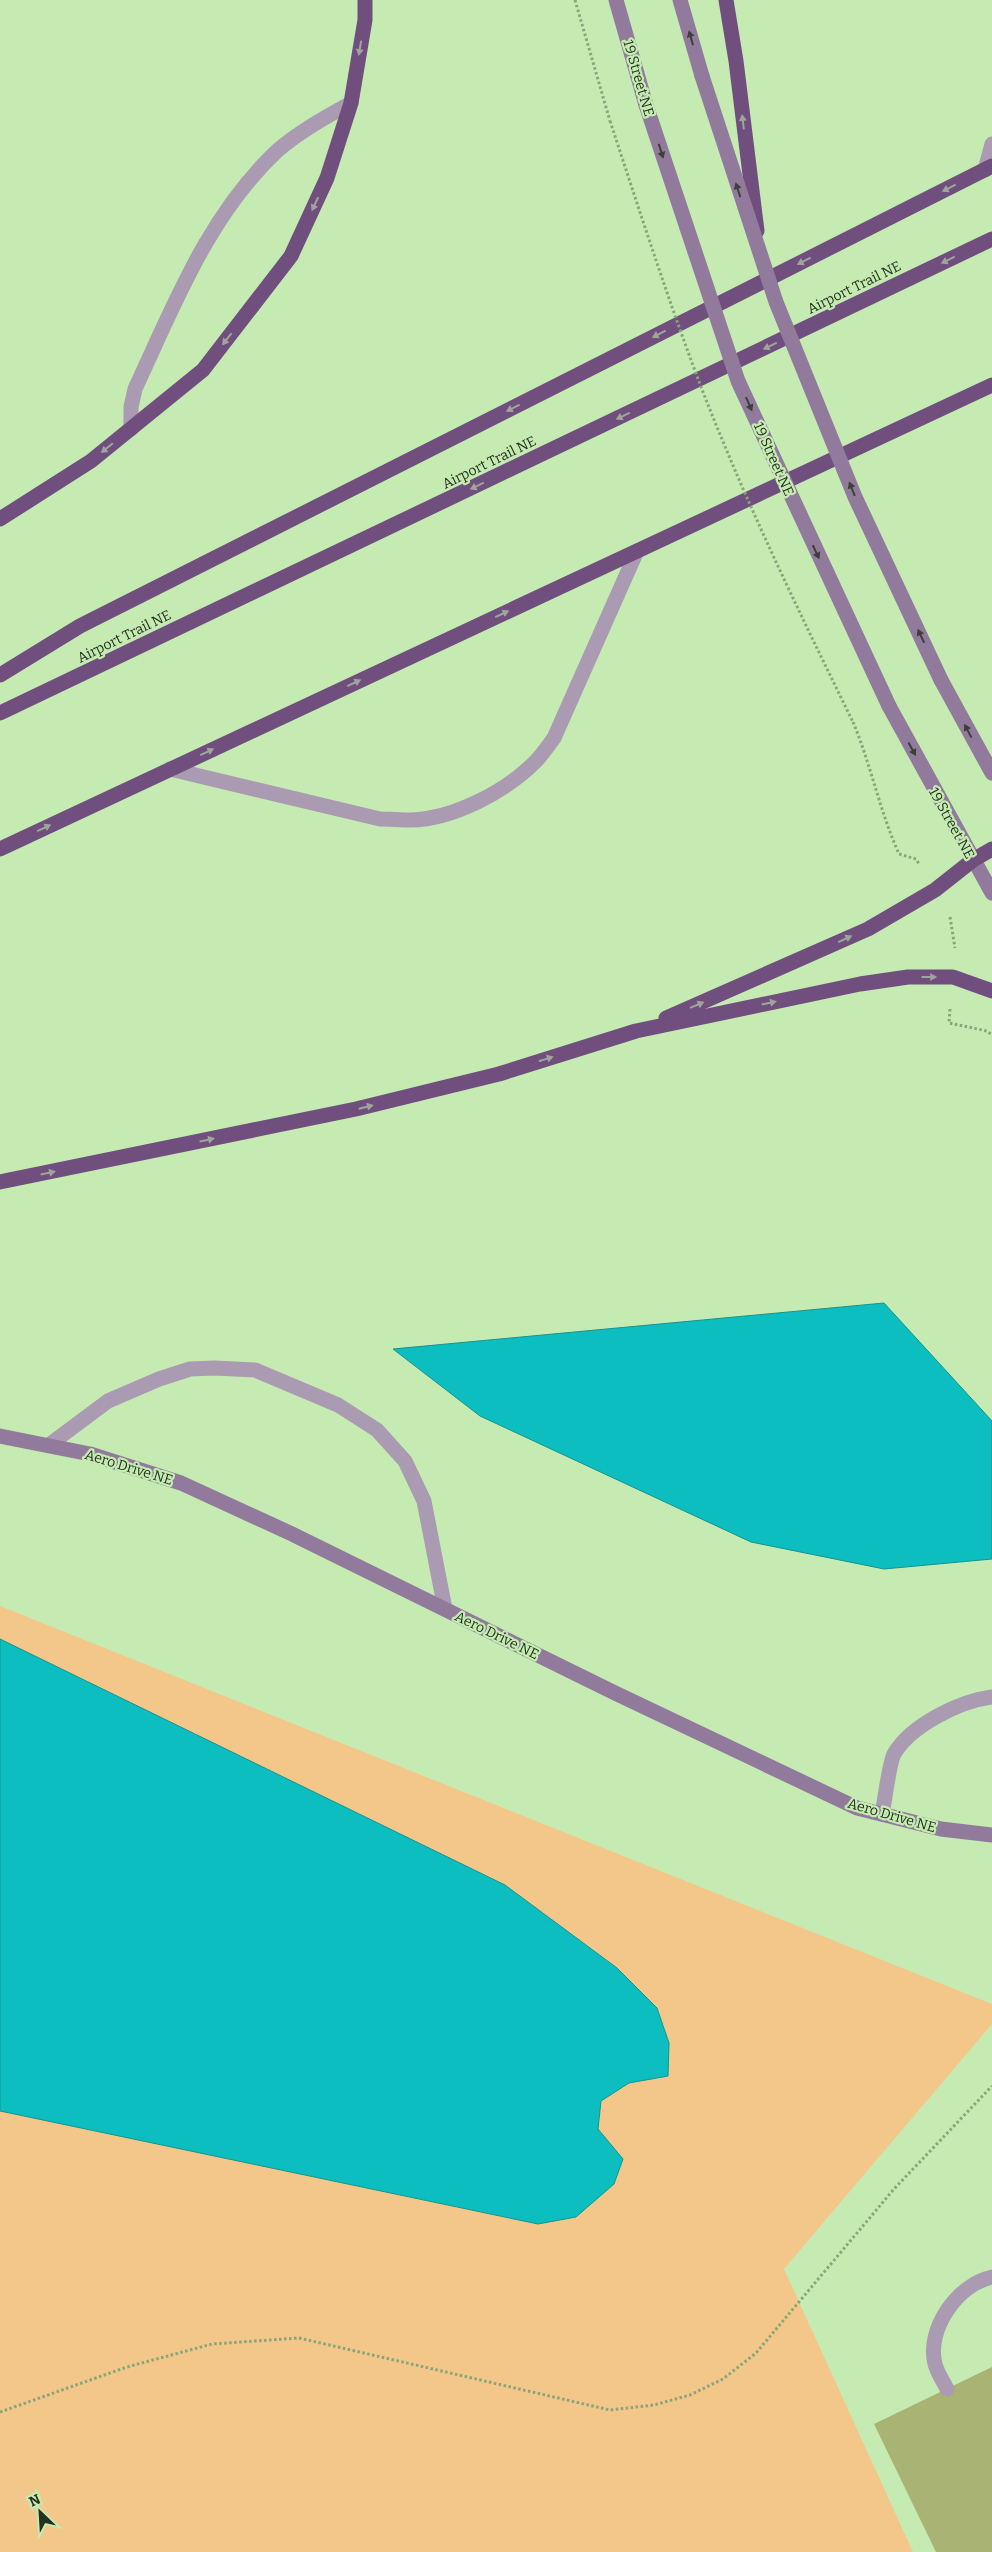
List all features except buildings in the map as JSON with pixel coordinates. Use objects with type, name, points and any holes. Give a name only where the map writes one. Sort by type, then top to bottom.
[{"type":"highway","points":[[0,520],[91,462],[203,370],[291,256],[327,178],[351,103],[365,20],[365,0]]},
{"type":"highway","points":[[726,0],[736,61],[760,258]]},
{"type":"highway","points":[[0,674],[80,626],[988,168]]},
{"type":"highway","name":"Airport Trail NE","points":[[0,713],[992,240]]},
{"type":"highway","points":[[0,849],[992,385]]},
{"type":"highway","points":[[636,1031],[868,929],[934,890],[973,860],[992,849]]},
{"type":"highway","points":[[0,1182],[356,1109],[499,1074],[636,1031],[860,984],[908,977],[953,977],[992,991]]},
{"type":"street","name":"19 Street NE","points":[[616,0],[646,105],[738,381],[888,706],[992,893]]},
{"type":"street","points":[[680,0],[760,258],[855,497],[941,680],[992,774]]},
{"type":"street","name":"Aero Drive NE","points":[[0,1436],[90,1454],[181,1483],[292,1534],[858,1808],[941,1829],[992,1835]]},
{"type":"lane","points":[[131,429],[131,407],[135,389],[195,261],[226,211],[251,178],[279,150],[311,125],[351,103]]},
{"type":"lane","points":[[988,168],[992,144]]},
{"type":"lane","points":[[170,769],[380,819],[412,820],[443,815],[479,800],[513,781],[536,762],[554,738],[637,551]]},
{"type":"lane","points":[[49,1445],[108,1402],[159,1379],[190,1369],[255,1370],[338,1405],[377,1430],[405,1461],[424,1501],[445,1609]]},
{"type":"lane","points":[[882,1814],[894,1754],[915,1731],[939,1715],[992,1697]]},
{"type":"lane","points":[[946,2389],[935,2363],[936,2333],[950,2304],[978,2280],[992,2277]]},
{"type":"path","points":[[575,0],[610,121]]},
{"type":"path","points":[[853,722],[864,747],[893,841],[899,854],[916,859]]},
{"type":"path","points":[[951,917],[955,950]]},
{"type":"path","points":[[951,1002],[949,1023],[987,1031],[992,1035]]},
{"type":"path","points":[[0,2412],[127,2367],[212,2344],[299,2338],[610,2410],[654,2405],[690,2394],[723,2379],[756,2353],[894,2189],[992,2086]]},
{"type":"shaded area","points":[[0,1606],[992,2004],[992,2024],[784,2269],[913,2552],[0,2552]]},
{"type":"water","points":[[884,1303],[992,1421],[992,1559],[884,1569],[751,1542],[480,1416],[393,1349]]},
{"type":"water","points":[[0,1639],[505,1885],[617,1968],[657,2008],[669,2043],[668,2076],[629,2083],[601,2101],[598,2129],[623,2159],[614,2184],[576,2217],[538,2224],[0,2111]]}]
